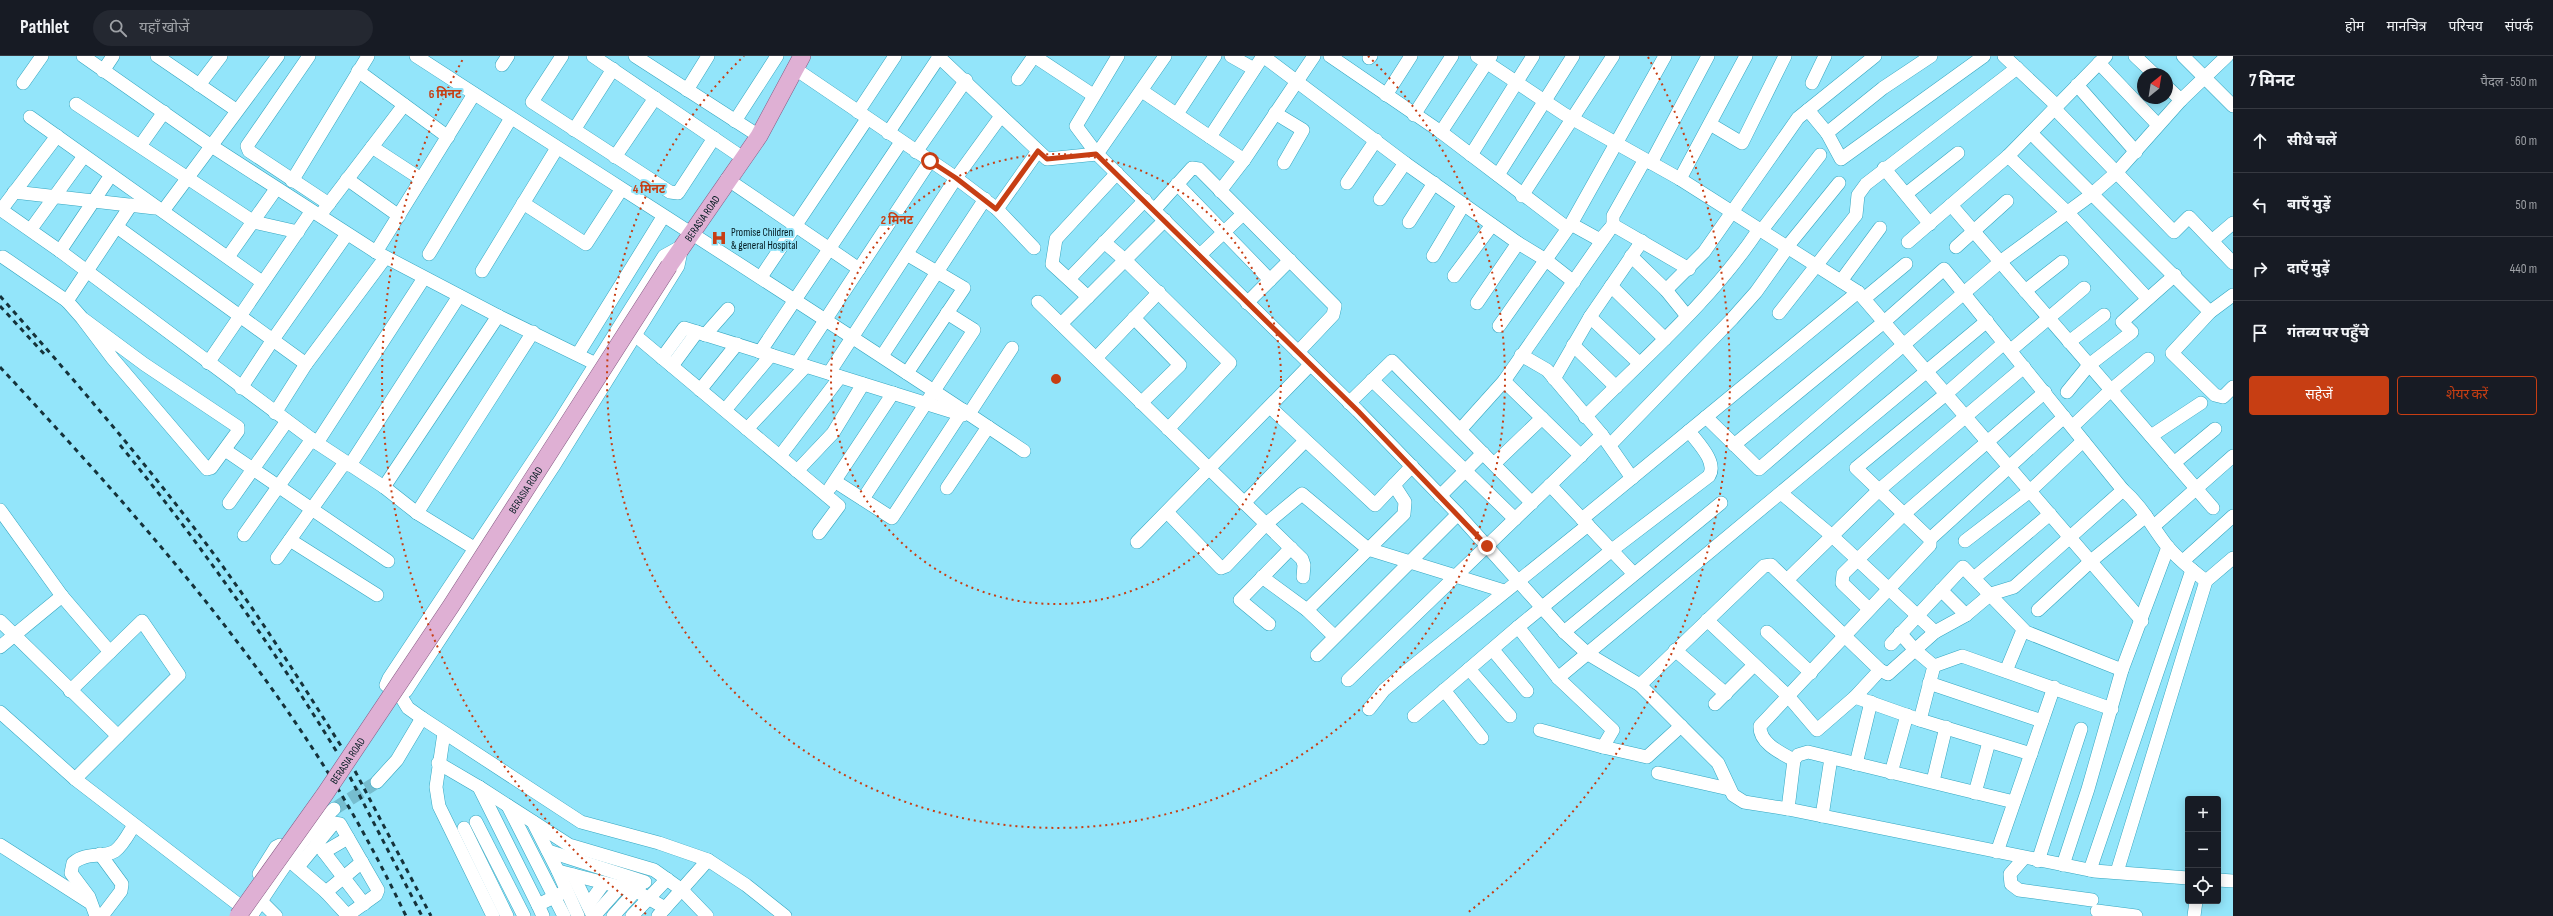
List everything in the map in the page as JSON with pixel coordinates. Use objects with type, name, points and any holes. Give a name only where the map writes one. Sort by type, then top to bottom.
[{"type":"main road","name":"BERASIA ROAD","points":[[237,912],[325,794],[451,606],[686,240],[727,179],[759,136],[798,62]]},
{"type":"street","points":[[23,82],[42,56]]},
{"type":"street","points":[[83,56],[210,145],[276,189],[381,255],[498,316],[596,364]]},
{"type":"street","points":[[103,71],[114,56]]},
{"type":"street","points":[[199,85],[221,56]]},
{"type":"street","points":[[160,210],[187,178],[236,110],[278,56]]},
{"type":"street","points":[[309,56],[247,146],[249,151],[292,181],[329,204]]},
{"type":"street","points":[[292,181],[368,56]]},
{"type":"street","points":[[416,56],[433,60],[474,94],[663,217],[686,240],[761,277],[827,319],[966,414],[1024,451]]},
{"type":"street","points":[[562,56],[532,102],[615,157],[674,193],[678,193],[714,138]]},
{"type":"street","points":[[593,56],[743,158]]},
{"type":"street","points":[[687,90],[708,56]]},
{"type":"street","points":[[735,121],[777,56]]},
{"type":"street","points":[[761,277],[795,225],[862,115],[895,56]]},
{"type":"street","points":[[1018,79],[1034,56],[1094,94]]},
{"type":"street","points":[[888,133],[939,57],[966,80],[1001,116],[1047,159],[1096,154],[1142,91],[1165,56]]},
{"type":"street","points":[[1177,114],[1214,56]]},
{"type":"street","points":[[1231,56],[1254,69]]},
{"type":"street","points":[[1210,137],[1263,56],[1297,80],[1405,163],[1518,243],[1546,260],[1574,282]]},
{"type":"street","points":[[1220,191],[1244,160],[1274,113],[1314,56]]},
{"type":"street","points":[[1330,56],[1440,132],[1498,175],[1522,196],[1569,226],[1600,240],[1613,225]]},
{"type":"street","points":[[1386,95],[1411,56]]},
{"type":"street","points":[[1414,115],[1452,56]]},
{"type":"street","points":[[1471,155],[1533,56]]},
{"type":"street","points":[[1498,175],[1573,56]]},
{"type":"street","points":[[1522,196],[1613,56]]},
{"type":"street","points":[[1499,326],[1569,226],[1665,56]]},
{"type":"street","points":[[1460,430],[1504,381],[1613,225],[1613,216],[1648,162],[1708,56]]},
{"type":"street","points":[[1680,179],[1746,56]]},
{"type":"street","points":[[1710,124],[1742,143],[1785,56]]},
{"type":"street","points":[[1812,84],[1825,56]]},
{"type":"street","points":[[1666,290],[1689,269],[1704,252],[1731,211],[1798,118],[1875,56]]},
{"type":"street","points":[[1827,133],[1883,88],[1931,56]]},
{"type":"street","points":[[1808,110],[1827,133],[1841,159],[1984,56]]},
{"type":"street","points":[[2004,56],[2055,107],[2116,173],[2174,232],[2189,217],[2233,262]]},
{"type":"street","points":[[2135,56],[2148,68]]},
{"type":"street","points":[[2183,56],[2233,106]]},
{"type":"street","points":[[1115,57],[1076,126],[1096,154],[1155,209],[1412,466],[1458,514],[1564,632],[1588,654],[1640,685],[1681,726],[1718,764],[1725,776],[1733,796],[1744,802],[1788,809],[2038,861],[2090,870],[2185,878]]},
{"type":"street","points":[[166,58],[199,85],[236,110]]},
{"type":"street","points":[[641,58],[687,90],[759,136]]},
{"type":"street","points":[[1440,132],[1485,58],[1545,101],[1615,144],[1680,179],[1841,281],[1861,295],[2142,621]]},
{"type":"street","points":[[1908,242],[2008,156],[2102,59],[2158,125]]},
{"type":"street","points":[[1706,417],[1759,469],[1965,294],[2000,262],[2091,195],[2116,173],[2136,152],[2158,125],[2204,77],[2228,59]]},
{"type":"street","points":[[798,62],[862,115],[985,199],[1034,248]]},
{"type":"street","points":[[1779,313],[1856,215],[1858,195],[1862,189],[1884,168],[2017,68]]},
{"type":"street","points":[[574,130],[613,69]]},
{"type":"street","points":[[358,71],[448,137]]},
{"type":"street","points":[[916,152],[966,80]]},
{"type":"street","points":[[2077,85],[2136,152]]},
{"type":"street","points":[[1142,91],[1244,160]]},
{"type":"street","points":[[2173,93],[2181,100]]},
{"type":"street","points":[[275,413],[306,364],[381,255],[399,216],[474,94]]},
{"type":"street","points":[[615,157],[655,98]]},
{"type":"street","points":[[76,104],[254,222],[298,232]]},
{"type":"street","points":[[208,363],[262,282],[298,232],[315,214],[329,204],[404,105]]},
{"type":"street","points":[[140,146],[164,112]]},
{"type":"street","points":[[1274,113],[1303,130],[1284,163]]},
{"type":"street","points":[[780,456],[834,375],[854,337],[956,178],[1001,116]]},
{"type":"street","points":[[30,117],[262,282]]},
{"type":"street","points":[[429,254],[511,118]]},
{"type":"street","points":[[2031,133],[2091,195],[2175,275],[2210,312]]},
{"type":"street","points":[[57,136],[0,210],[31,229],[86,272],[314,441],[384,487],[417,513],[474,548]]},
{"type":"street","points":[[1347,183],[1376,140]]},
{"type":"street","points":[[725,410],[765,353],[796,299],[901,142]]},
{"type":"street","points":[[372,147],[421,179]]},
{"type":"street","points":[[482,271],[557,148]]},
{"type":"street","points":[[996,209],[1038,151]]},
{"type":"street","points":[[1906,194],[1958,153]]},
{"type":"street","points":[[1585,417],[1665,339],[1738,260],[1820,154]]},
{"type":"street","points":[[31,229],[84,156]]},
{"type":"street","points":[[2008,156],[2068,213],[2147,298]]},
{"type":"street","points":[[747,429],[801,365],[827,319],[930,161]]},
{"type":"street","points":[[1380,199],[1405,163]]},
{"type":"street","points":[[1155,209],[1192,168],[1196,167],[1290,260],[1335,306],[1333,315],[1298,352]]},
{"type":"street","points":[[1884,168],[1930,224]]},
{"type":"street","points":[[1088,297],[1052,264],[1054,242],[1118,173]]},
{"type":"street","points":[[60,251],[111,175]]},
{"type":"street","points":[[347,179],[399,216]]},
{"type":"street","points":[[727,179],[860,269]]},
{"type":"street","points":[[1409,222],[1434,183]]},
{"type":"street","points":[[1177,184],[1270,280]]},
{"type":"street","points":[[1348,680],[1550,485],[1581,456],[1606,440],[1732,319],[1756,292],[1787,247],[1839,184]]},
{"type":"street","points":[[228,257],[276,189]]},
{"type":"street","points":[[523,203],[586,244],[621,190]]},
{"type":"street","points":[[14,192],[131,205],[160,210]]},
{"type":"street","points":[[882,356],[935,272],[985,199]]},
{"type":"street","points":[[1069,279],[1145,200]]},
{"type":"street","points":[[1956,247],[2007,201]]},
{"type":"street","points":[[1433,256],[1464,204]]},
{"type":"street","points":[[67,301],[131,205]]},
{"type":"street","points":[[1951,206],[2213,508]]},
{"type":"street","points":[[1200,255],[1243,214]]},
{"type":"street","points":[[578,354],[663,217]]},
{"type":"street","points":[[1061,324],[1166,220]]},
{"type":"street","points":[[2213,240],[2233,223]]},
{"type":"street","points":[[1454,276],[1492,224]]},
{"type":"street","points":[[1613,225],[1689,269]]},
{"type":"street","points":[[117,227],[272,341],[306,364]]},
{"type":"street","points":[[1841,281],[1880,228]]},
{"type":"street","points":[[242,388],[272,341],[347,234]]},
{"type":"street","points":[[400,695],[406,691],[537,493],[636,336],[678,266],[686,240]]},
{"type":"street","points":[[686,240],[664,256],[596,364],[386,682],[386,685],[400,695],[408,708],[422,718],[581,822],[659,843],[708,860],[746,885],[785,916]]},
{"type":"street","points":[[1554,379],[1590,317],[1642,241]]},
{"type":"street","points":[[1104,242],[1126,260],[1230,363],[1168,429]]},
{"type":"street","points":[[1477,303],[1518,243]]},
{"type":"street","points":[[907,373],[964,288],[908,255]]},
{"type":"street","points":[[1631,256],[1666,290],[1687,316]]},
{"type":"street","points":[[3,257],[67,301],[113,359],[206,469],[210,468],[238,432],[238,427],[163,377],[82,318]]},
{"type":"street","points":[[1248,303],[1290,260]]},
{"type":"street","points":[[2025,291],[2062,262]]},
{"type":"street","points":[[1369,709],[1384,690],[1518,581],[1632,478],[1706,417],[1861,295],[1906,264]]},
{"type":"street","points":[[1734,445],[1884,322],[1944,269],[2045,392],[2083,442],[2123,490],[2137,502],[2168,547],[2206,581]]},
{"type":"street","points":[[2066,392],[2089,365],[2132,332],[2122,322],[2147,298],[2175,275]]},
{"type":"street","points":[[244,535],[278,486],[314,441],[424,278]]},
{"type":"street","points":[[1611,286],[1665,339]]},
{"type":"street","points":[[1794,760],[1780,753],[1759,732],[1760,726],[1930,545],[1930,539],[1856,468],[1946,394],[2008,346],[2049,318],[2084,288]]},
{"type":"street","points":[[1096,358],[1159,292]]},
{"type":"street","points":[[2233,295],[2210,312],[2172,353],[2215,395],[2223,397],[2233,387]]},
{"type":"street","points":[[350,465],[459,296]]},
{"type":"street","points":[[1038,302],[1302,559],[1304,565],[1302,576]]},
{"type":"street","points":[[701,333],[728,309]]},
{"type":"street","points":[[863,499],[974,330],[947,313]]},
{"type":"street","points":[[2069,342],[2104,315]]},
{"type":"street","points":[[384,487],[498,316]]},
{"type":"street","points":[[1590,317],[1639,363]]},
{"type":"street","points":[[1134,318],[1180,365],[1141,403]]},
{"type":"street","points":[[1558,678],[1781,493],[1926,370],[1987,321]]},
{"type":"street","points":[[667,362],[684,328],[893,394],[966,414]]},
{"type":"street","points":[[417,513],[533,332]]},
{"type":"street","points":[[636,336],[839,506],[819,533]]},
{"type":"street","points":[[700,390],[737,344]]},
{"type":"street","points":[[1573,345],[1616,387]]},
{"type":"street","points":[[836,482],[892,518],[1012,348]]},
{"type":"street","points":[[1521,355],[1547,370],[1585,417],[1606,440],[1632,478]]},
{"type":"street","points":[[1930,539],[2008,466],[2111,390],[2148,359]]},
{"type":"street","points":[[1349,403],[1392,360],[1532,503]]},
{"type":"street","points":[[1137,542],[1210,470],[1310,365]]},
{"type":"street","points":[[1788,579],[1831,534],[1879,490],[2024,367]]},
{"type":"street","points":[[1372,380],[1515,519]]},
{"type":"street","points":[[1504,381],[1581,456]]},
{"type":"street","points":[[797,471],[833,433],[863,384]]},
{"type":"street","points":[[1869,609],[1842,584],[1843,574],[1904,514],[1986,441],[2045,392]]},
{"type":"street","points":[[826,494],[836,482],[893,394]]},
{"type":"street","points":[[2151,436],[2201,403]]},
{"type":"street","points":[[1270,407],[1375,505],[1412,466]]},
{"type":"street","points":[[1494,464],[1542,418]]},
{"type":"street","points":[[229,503],[287,421]]},
{"type":"street","points":[[947,488],[988,427]]},
{"type":"street","points":[[2174,463],[2215,429]]},
{"type":"street","points":[[1414,716],[1493,650],[1518,627],[1612,550],[1712,472],[1711,463],[1689,431]]},
{"type":"street","points":[[1244,503],[1305,441]]},
{"type":"street","points":[[1965,542],[2030,491],[2083,442]]},
{"type":"street","points":[[225,450],[388,561]]},
{"type":"street","points":[[1440,496],[1483,453]]},
{"type":"street","points":[[2038,610],[2091,562],[2150,521],[2233,456]]},
{"type":"street","points":[[277,558],[343,464],[350,465]]},
{"type":"street","points":[[1307,610],[1404,514],[1404,502],[1394,485]]},
{"type":"street","points":[[1550,485],[1634,574]]},
{"type":"street","points":[[1640,685],[1764,566],[1771,565],[1788,579],[1880,670],[1888,674],[1935,632],[1966,615],[1991,594],[2014,587],[2123,490]]},
{"type":"street","points":[[1781,493],[1831,534],[1888,590],[1935,632]]},
{"type":"street","points":[[1168,512],[1221,568],[1226,566],[1266,524],[1302,494],[1368,549],[1504,591]]},
{"type":"street","points":[[1564,632],[1721,503]]},
{"type":"street","points":[[0,510],[62,596],[110,652]]},
{"type":"street","points":[[1317,655],[1334,636],[1458,514]]},
{"type":"street","points":[[1974,578],[2050,514]]},
{"type":"street","points":[[2090,870],[2187,565],[2233,516]]},
{"type":"street","points":[[290,540],[377,595]]},
{"type":"street","points":[[2063,865],[2112,708],[2122,670],[2142,621],[2168,547]]},
{"type":"street","points":[[1269,624],[1240,600],[1291,548]]},
{"type":"street","points":[[2117,872],[2206,581],[2233,558]]},
{"type":"street","points":[[1891,644],[1963,567],[1991,594],[2023,630],[2029,634],[2122,670]]},
{"type":"street","points":[[1262,577],[1307,610],[1334,636]]},
{"type":"street","points":[[1941,590],[1966,615]]},
{"type":"street","points":[[0,647],[62,596]]},
{"type":"street","points":[[1707,620],[1788,696],[1817,730],[1855,697],[1880,670]]},
{"type":"street","points":[[0,621],[70,691],[118,736]]},
{"type":"street","points":[[70,691],[142,621],[180,675],[75,779]]},
{"type":"street","points":[[1518,627],[1558,678],[1612,730],[1603,746]]},
{"type":"street","points":[[2006,671],[2023,630]]},
{"type":"street","points":[[1766,632],[1811,673]]},
{"type":"street","points":[[1900,633],[1915,650],[1934,666]]},
{"type":"street","points":[[1493,650],[1527,690]]},
{"type":"street","points":[[1675,650],[1726,694]]},
{"type":"street","points":[[1934,666],[1962,656],[2112,708]]},
{"type":"street","points":[[1715,704],[1754,665]]},
{"type":"street","points":[[1920,720],[1934,666]]},
{"type":"street","points":[[1469,669],[1510,716]]},
{"type":"street","points":[[1929,683],[2042,721]]},
{"type":"street","points":[[1997,852],[2054,687]]},
{"type":"street","points":[[1444,690],[1482,738]]},
{"type":"street","points":[[1855,697],[1920,720],[2031,754]]},
{"type":"street","points":[[1856,764],[1871,702]]},
{"type":"street","points":[[0,712],[75,779],[134,825],[237,912],[276,847],[280,845],[348,916],[376,895],[378,890],[340,824],[336,822],[320,848]]},
{"type":"street","points":[[1891,773],[1907,715]]},
{"type":"street","points":[[377,782],[397,760],[422,718]]},
{"type":"street","points":[[1540,730],[1647,757],[1681,726]]},
{"type":"street","points":[[1933,781],[1946,727]]},
{"type":"street","points":[[2038,861],[2080,729]]},
{"type":"street","points":[[444,733],[438,763],[437,797],[489,877],[507,916]]},
{"type":"street","points":[[1975,792],[1989,742]]},
{"type":"street","points":[[1788,809],[1794,760],[1798,755],[1808,752],[1891,773],[1933,781],[2014,802]]},
{"type":"street","points":[[1822,816],[1831,758]]},
{"type":"street","points":[[438,763],[508,805],[569,845],[654,870],[682,890],[707,916]]},
{"type":"street","points":[[1658,773],[1729,789]]},
{"type":"street","points":[[479,787],[541,913],[560,894]]},
{"type":"street","points":[[508,805],[560,894],[578,916]]},
{"type":"street","points":[[251,916],[261,901],[294,861],[325,816],[334,809]]},
{"type":"street","points":[[458,831],[493,814]]},
{"type":"street","points":[[532,821],[558,870],[564,916]]},
{"type":"street","points":[[476,822],[524,916]]},
{"type":"street","points":[[94,910],[71,873],[73,863],[81,856],[100,854],[115,850],[134,825]]},
{"type":"street","points":[[458,831],[477,884],[493,916]]},
{"type":"street","points":[[294,861],[320,848],[348,838]]},
{"type":"street","points":[[0,845],[94,910]]},
{"type":"street","points":[[320,848],[364,904]]},
{"type":"street","points":[[548,851],[640,886],[648,899],[662,912],[708,860]]},
{"type":"street","points":[[100,854],[122,884],[121,891],[102,916]]},
{"type":"street","points":[[2024,858],[2010,874],[2011,884],[2019,890],[2095,905],[2136,916]]},
{"type":"street","points":[[326,892],[362,862]]},
{"type":"street","points":[[477,884],[517,862]]},
{"type":"street","points":[[558,870],[620,887],[640,886]]},
{"type":"street","points":[[613,916],[654,870]]},
{"type":"street","points":[[573,874],[592,912]]},
{"type":"street","points":[[632,916],[667,879]]},
{"type":"street","points":[[2221,880],[2233,881]]},
{"type":"street","points":[[582,893],[598,881]]},
{"type":"street","points":[[592,912],[598,881]]},
{"type":"street","points":[[592,912],[620,887]]},
{"type":"street","points":[[261,901],[276,916]]},
{"type":"street","points":[[2194,916],[2196,904]]},
{"type":"tunnel","points":[[334,809],[377,782]]},
{"type":"railway","points":[[0,296],[126,442],[198,533],[254,611],[341,746]]},
{"type":"railway","points":[[0,306],[46,356]]},
{"type":"railway","points":[[0,367],[131,511],[173,561],[254,664],[338,788],[388,879],[406,916]]},
{"type":"railway","points":[[120,445],[207,557],[287,674],[338,754]]},
{"type":"railway","points":[[355,771],[431,916]]},
{"type":"railway","points":[[350,777],[422,916]]},
{"type":"place","name":"Promise Children & general Hospital","points":[[719,238]]},
{"type":"route","points":[[930,161],[985,199],[996,209],[1038,151],[1047,159],[1096,154],[1155,209],[1284,340],[1358,411],[1487,546]]}]
